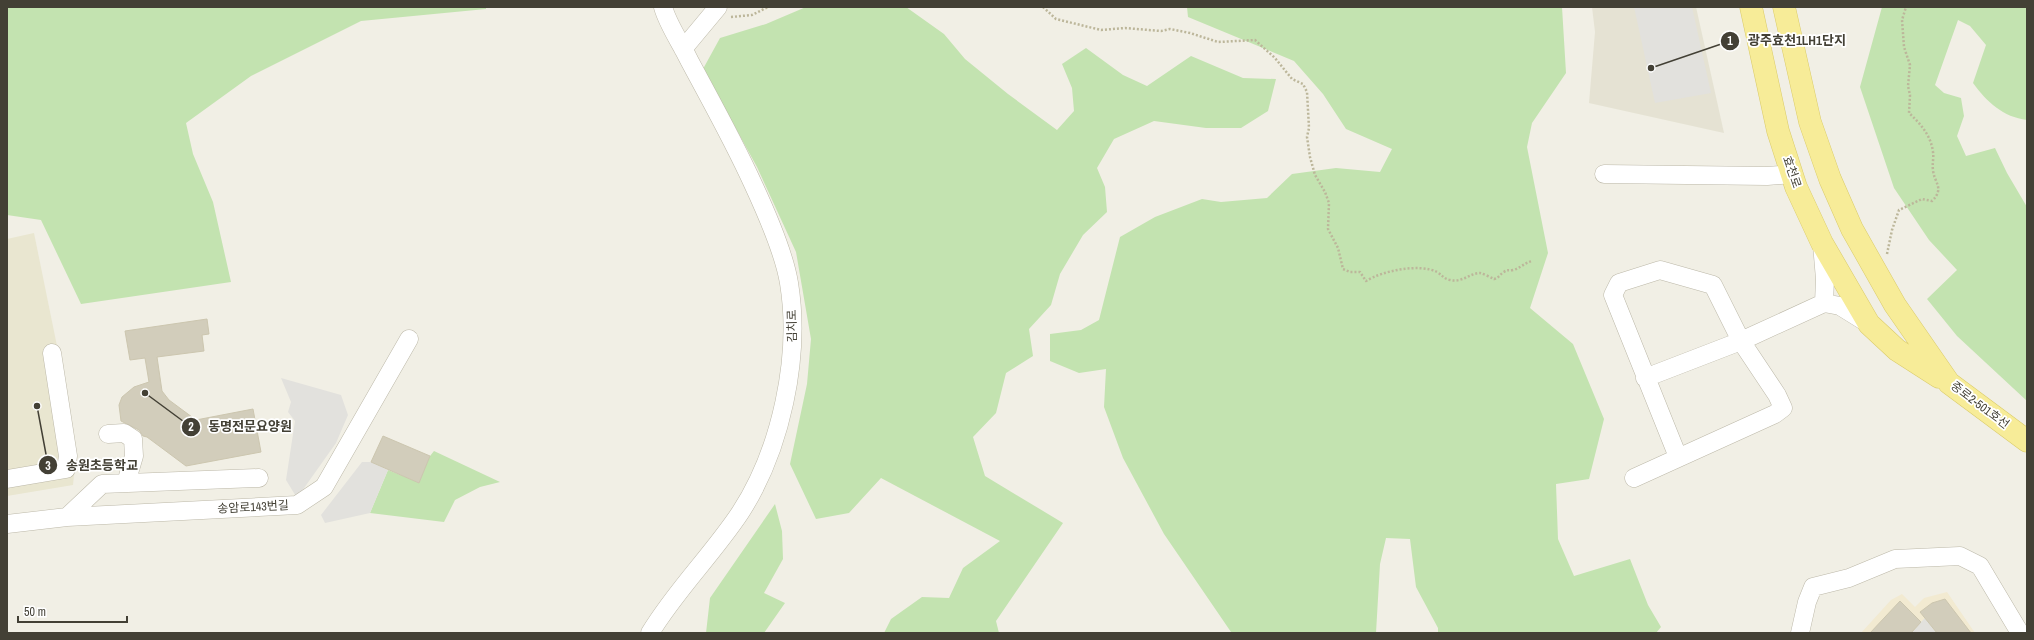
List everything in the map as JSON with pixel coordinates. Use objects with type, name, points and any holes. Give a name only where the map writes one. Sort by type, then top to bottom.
[{"type":"main road","name":"효천로","points":[[1751,7],[1778,131],[1796,187],[1822,243],[1869,324],[1897,350],[1949,383]]},
{"type":"main road","points":[[1784,7],[1810,122],[1830,179],[1852,229],[1879,277]]},
{"type":"main road","name":"중로2-501호선","points":[[1879,277],[1895,306],[1949,383],[2027,441]]},
{"type":"street","name":"김치로","points":[[650,633],[665,608],[728,531],[755,488],[766,463],[780,418],[788,381],[792,344],[792,309],[789,281],[781,253],[753,184],[683,49],[663,7]]},
{"type":"street","points":[[683,49],[714,12]]},
{"type":"street","points":[[1604,174],[1767,176],[1792,174]]},
{"type":"street","points":[[1822,243],[1825,279],[1824,303]]},
{"type":"street","points":[[1634,478],[1775,414],[1783,408],[1777,395],[1741,341],[1713,285],[1660,270],[1619,282],[1613,295],[1645,378],[1678,457]]},
{"type":"street","points":[[1645,378],[1741,341],[1824,303],[1840,306],[1869,324]]},
{"type":"street","name":"송암로143번길","points":[[7,524],[67,517],[297,505],[324,487],[408,339]]},
{"type":"street","points":[[7,479],[66,469],[68,456],[52,353]]},
{"type":"street","points":[[108,434],[124,433],[133,439],[134,456],[126,483]]},
{"type":"street","points":[[67,517],[102,484],[259,478]]},
{"type":"street","points":[[1800,633],[1807,602],[1813,587],[1849,578],[1895,559],[1960,556],[1980,566],[2020,633]]},
{"type":"path","points":[[714,12],[720,18],[752,15],[768,7]]},
{"type":"path","points":[[1043,7],[1056,19],[1101,30],[1125,28],[1161,31],[1170,29],[1190,33],[1218,42],[1255,40],[1292,79],[1303,84],[1307,92],[1308,144],[1315,175],[1325,192],[1329,203],[1328,229],[1338,248],[1343,269],[1350,272],[1360,272],[1366,282],[1386,272],[1418,268],[1437,272],[1450,281],[1463,280],[1472,275],[1480,274],[1494,279],[1499,278],[1502,273],[1507,270],[1513,270],[1527,262],[1533,261]]},
{"type":"path","points":[[1879,277],[1899,210],[1922,198],[1932,201],[1936,198],[1939,188],[1933,171],[1933,152],[1930,137],[1918,121],[1909,113],[1910,95],[1908,86],[1910,65],[1904,47],[1902,20],[1906,7]]},
{"type":"shaded area","points":[[1592,7],[1696,7],[1724,133],[1589,103],[1595,32]]},
{"type":"shaded area","points":[[1634,7],[1692,7],[1711,93],[1655,103]]},
{"type":"shaded area","points":[[34,233],[57,346],[75,465],[73,485],[7,496],[7,239]]},
{"type":"shaded area","points":[[281,378],[341,395],[348,415],[336,443],[297,498],[286,480],[295,421],[288,412],[291,402]]},
{"type":"shaded area","points":[[362,462],[371,462],[388,470],[370,513],[325,523],[321,515]]},
{"type":"shaded area","points":[[1947,592],[1975,633],[1861,633],[1891,600],[1902,594],[1915,607],[1924,598]]},
{"type":"shaded area","points":[[1925,618],[1937,633],[1911,633],[1921,622]]},
{"type":"green space","points":[[7,7],[486,7],[486,9],[361,21],[251,76],[186,123],[193,154],[213,202],[231,282],[81,304],[41,220],[7,215]]},
{"type":"green space","points":[[806,7],[906,7],[944,34],[965,59],[1008,94],[1057,130],[1074,111],[1072,88],[1062,64],[1086,48],[1123,75],[1147,86],[1191,56],[1243,78],[1276,79],[1268,111],[1241,128],[1206,128],[1154,121],[1114,139],[1097,168],[1105,187],[1107,212],[1083,235],[1060,274],[1051,305],[1029,329],[1033,356],[1006,373],[996,413],[973,437],[985,476],[1063,523],[996,621],[999,633],[884,633],[891,619],[922,597],[949,598],[963,568],[1000,541],[881,478],[849,513],[816,519],[790,464],[807,384],[811,339],[796,252],[757,167],[703,69],[720,38],[766,24]]},
{"type":"green space","points":[[1187,7],[1562,7],[1566,73],[1532,123],[1527,147],[1548,253],[1530,308],[1573,344],[1604,419],[1589,479],[1556,484],[1558,539],[1574,576],[1630,559],[1648,605],[1661,627],[1656,633],[1438,633],[1438,628],[1416,587],[1410,539],[1386,538],[1380,564],[1376,633],[1231,632],[1164,534],[1123,458],[1104,407],[1106,369],[1079,373],[1050,361],[1050,334],[1081,330],[1099,320],[1120,237],[1155,217],[1202,199],[1221,202],[1267,198],[1292,174],[1336,168],[1380,172],[1392,149],[1346,129],[1323,94],[1294,61],[1188,17]]},
{"type":"green space","points":[[1882,7],[2027,7],[2027,120],[2010,116],[1996,108],[1973,83],[1986,45],[1970,26],[1958,20],[1935,85],[1944,93],[1961,98],[1964,116],[1957,136],[1966,156],[1995,148],[2007,173],[2027,207],[2027,401],[1957,336],[1927,299],[1957,270],[1929,240],[1894,188],[1860,87]]},
{"type":"green space","points":[[434,451],[500,482],[480,487],[455,500],[444,522],[370,513],[388,470],[418,482],[430,456]]},
{"type":"green space","points":[[775,504],[782,531],[783,559],[764,593],[785,603],[764,633],[706,633],[710,598]]},
{"type":"building","points":[[207,319],[209,334],[202,335],[204,351],[157,357],[162,391],[169,400],[196,420],[253,409],[261,452],[186,466],[147,437],[143,436],[139,430],[121,421],[119,405],[122,397],[134,387],[149,382],[145,358],[130,360],[125,331]]},
{"type":"building","points":[[383,436],[430,456],[419,483],[371,462]]},
{"type":"building","points":[[1945,599],[1971,633],[1937,633],[1920,612],[1932,603]]},
{"type":"building","points":[[1900,601],[1921,622],[1911,633],[1870,633]]},
{"type":"place","name":"광주효천1LH1단지","points":[[1651,68]]},
{"type":"place","name":"동명전문요양원","points":[[145,393]]},
{"type":"place","name":"송원초등학교","points":[[37,406]]}]
